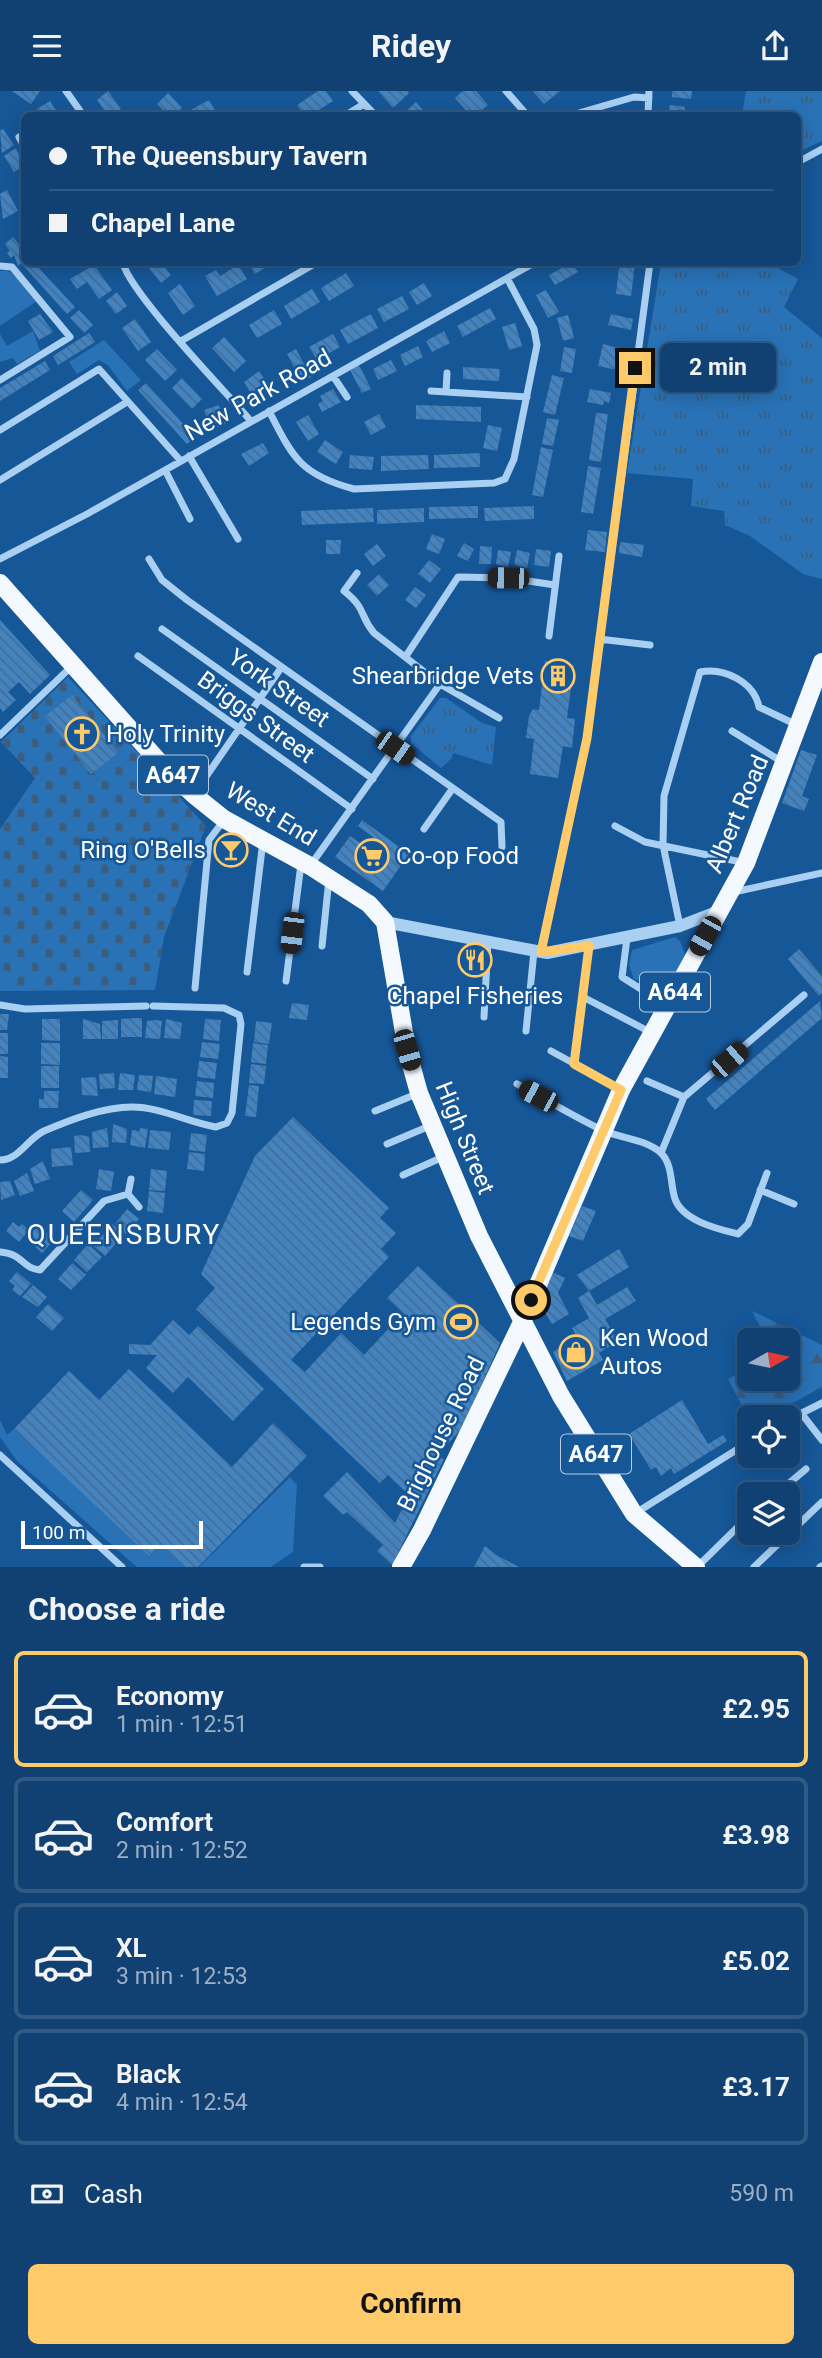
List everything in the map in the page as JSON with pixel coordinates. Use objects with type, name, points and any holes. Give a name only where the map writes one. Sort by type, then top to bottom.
[{"type":"main road","name":"West End","points":[[0,583],[161,765],[194,795],[224,819],[306,864],[369,904],[385,922]]},
{"type":"main road","name":"Albert Road","points":[[523,1320],[621,1090],[746,863],[822,662]]},
{"type":"main road","name":"High Street","points":[[385,922],[407,1050],[419,1093],[479,1236],[523,1320]]},
{"type":"main road","name":"A647","points":[[523,1320],[561,1396],[634,1514],[697,1567]]},
{"type":"main road","name":"Brighouse Road","points":[[401,1567],[422,1530],[523,1320]]},
{"type":"street","points":[[66,91],[81,112]]},
{"type":"street","points":[[352,91],[372,112]]},
{"type":"street","points":[[506,91],[524,112]]},
{"type":"street","points":[[582,112],[649,94],[648,112]]},
{"type":"street","points":[[351,112],[364,104]]},
{"type":"street","points":[[19,137],[21,141]]},
{"type":"street","points":[[801,160],[822,149]]},
{"type":"street","points":[[0,380],[70,337],[12,267],[2,265]]},
{"type":"street","points":[[124,266],[125,272],[181,341],[250,420]]},
{"type":"street","points":[[181,341],[311,266]]},
{"type":"street","points":[[514,266],[519,271]]},
{"type":"street","name":"New Park Road","points":[[0,559],[528,266]]},
{"type":"street","points":[[526,1031],[538,952],[587,738],[650,266]]},
{"type":"street","points":[[269,411],[288,448],[301,464],[316,477],[354,489],[482,484],[505,479],[511,470],[537,337],[507,278]]},
{"type":"street","points":[[0,431],[99,369],[180,460]]},
{"type":"street","points":[[446,392],[447,373]]},
{"type":"street","points":[[333,376],[347,397]]},
{"type":"street","points":[[431,391],[527,397]]},
{"type":"street","points":[[0,479],[127,402]]},
{"type":"street","points":[[189,456],[238,539]]},
{"type":"street","points":[[164,470],[190,519]]},
{"type":"street","points":[[549,636],[559,556]]},
{"type":"street","points":[[149,559],[162,580],[187,600],[501,823],[502,847]]},
{"type":"street","points":[[357,573],[344,591],[364,611],[368,626],[374,633],[440,684],[499,718]]},
{"type":"street","points":[[406,656],[458,577],[508,578],[555,585]]},
{"type":"street","name":"York Street","points":[[162,629],[373,779]]},
{"type":"street","points":[[599,639],[650,645]]},
{"type":"street","name":"Briggs Street","points":[[138,656],[352,809]]},
{"type":"street","points":[[0,735],[72,665]]},
{"type":"street","points":[[194,795],[281,668]]},
{"type":"street","points":[[680,926],[663,845],[664,796],[700,672],[714,669],[747,684],[757,694],[760,707],[799,727]]},
{"type":"street","points":[[286,981],[306,864],[352,809],[440,684]]},
{"type":"street","points":[[732,731],[785,763]]},
{"type":"street","points":[[424,829],[453,788]]},
{"type":"street","points":[[195,988],[209,840],[224,819]]},
{"type":"street","points":[[615,826],[645,842],[746,863]]},
{"type":"street","points":[[247,972],[263,840]]},
{"type":"street","points":[[730,892],[822,873]]},
{"type":"street","points":[[322,946],[329,878]]},
{"type":"street","points":[[385,922],[538,952],[589,946],[680,926],[719,911]]},
{"type":"street","points":[[627,938],[622,977],[667,1006]]},
{"type":"street","points":[[484,1017],[488,942]]},
{"type":"street","points":[[574,1064],[589,946]]},
{"type":"street","points":[[661,1153],[684,1097],[804,995]]},
{"type":"street","points":[[583,997],[652,1033]]},
{"type":"street","points":[[0,1005],[25,1009],[149,1006],[224,1008],[239,1015],[241,1024],[232,1113],[227,1123],[216,1127],[203,1125],[132,1107],[94,1113],[36,1135],[15,1156],[0,1160]]},
{"type":"street","points":[[551,1051],[621,1090]]},
{"type":"street","points":[[647,1081],[684,1097]]},
{"type":"street","points":[[517,1084],[604,1131],[636,1141],[661,1153],[671,1172],[675,1201],[685,1213],[715,1228],[738,1234],[747,1224],[767,1173]]},
{"type":"street","points":[[375,1111],[419,1093]]},
{"type":"street","points":[[387,1144],[432,1124]]},
{"type":"street","points":[[403,1175],[445,1156]]},
{"type":"street","points":[[128,1194],[131,1179]]},
{"type":"street","points":[[760,1191],[794,1204]]},
{"type":"street","points":[[128,1194],[139,1207]]},
{"type":"street","points":[[0,1252],[13,1253],[30,1267],[40,1270],[104,1201],[128,1194]]},
{"type":"street","points":[[822,1402],[801,1413],[822,1440]]},
{"type":"street","points":[[634,1514],[737,1450]]},
{"type":"street","points":[[0,1455],[122,1567]]},
{"type":"street","points":[[790,1482],[806,1469]]},
{"type":"street","points":[[754,1567],[822,1502]]},
{"type":"street","points":[[697,1567],[737,1529]]},
{"type":"street","points":[[304,1567],[320,1567]]},
{"type":"green space","points":[[746,91],[822,91],[822,141],[801,151],[801,112],[742,112]]},
{"type":"green space","points":[[661,266],[774,266],[798,279],[784,307],[822,338],[822,579],[803,574],[750,536],[725,525],[724,511],[691,506],[693,479],[627,473]]},
{"type":"green space","points":[[7,270],[15,275],[37,301],[0,326],[0,271]]},
{"type":"green space","points":[[33,331],[40,351],[17,364],[13,358],[0,362],[0,334],[7,346]]},
{"type":"green space","points":[[104,340],[141,380],[127,391],[108,365],[99,360],[77,374],[69,362]]},
{"type":"green space","points":[[68,677],[206,826],[164,937],[155,990],[0,991],[0,829],[35,778],[1,742]]},
{"type":"green space","points":[[440,698],[446,698],[482,723],[496,727],[492,765],[453,753],[452,758],[441,768],[411,743],[411,736]]},
{"type":"green space","points":[[675,937],[680,941],[686,958],[663,991],[634,979],[629,965],[632,950]]},
{"type":"green space","points":[[752,1311],[787,1328],[761,1328]]},
{"type":"green space","points":[[800,1334],[822,1345],[822,1387],[789,1405],[742,1405],[728,1379],[737,1374],[737,1391],[800,1391]]},
{"type":"green space","points":[[0,1420],[7,1435],[14,1429],[149,1556],[160,1544],[185,1567],[137,1567],[17,1461],[0,1437]]},
{"type":"green space","points":[[290,1477],[297,1485],[293,1552],[271,1567],[199,1567]]},
{"type":"building","points":[[12,91],[40,91],[31,104]]},
{"type":"building","points":[[108,91],[121,109],[106,112],[97,100]]},
{"type":"building","points":[[318,91],[326,91],[333,101],[316,112],[302,112],[297,105]]},
{"type":"building","points":[[378,91],[407,91],[409,93],[393,108]]},
{"type":"building","points":[[463,91],[476,91],[488,105],[480,112],[467,112],[455,98]]},
{"type":"building","points":[[533,91],[560,91],[544,104]]},
{"type":"building","points":[[672,91],[692,91],[691,99],[672,97]]},
{"type":"building","points":[[168,93],[182,108],[177,112],[165,112],[157,104]]},
{"type":"building","points":[[209,100],[216,112],[187,112]]},
{"type":"building","points":[[50,101],[57,112],[39,112],[37,109]]},
{"type":"building","points":[[416,102],[424,112],[405,112]]},
{"type":"building","points":[[670,105],[685,107],[684,112],[669,112]]},
{"type":"building","points":[[3,129],[14,145],[2,153],[0,131]]},
{"type":"building","points":[[16,148],[21,168],[14,172],[4,156]]},
{"type":"building","points":[[7,190],[18,211],[3,219],[0,194]]},
{"type":"building","points":[[13,237],[21,247],[21,263],[18,266],[14,255],[11,258],[7,253],[10,251],[5,244]]},
{"type":"building","points":[[24,266],[37,266],[75,307],[67,314]]},
{"type":"building","points":[[95,266],[112,290],[99,299],[87,282],[77,289],[70,279]]},
{"type":"building","points":[[147,266],[164,266],[171,275],[161,283]]},
{"type":"building","points":[[239,266],[247,279],[217,296],[205,276],[216,270],[220,276]]},
{"type":"building","points":[[250,266],[268,266],[255,274]]},
{"type":"building","points":[[566,266],[573,266],[578,272],[555,285],[549,275]]},
{"type":"building","points":[[635,266],[631,296],[616,294],[619,267]]},
{"type":"building","points":[[346,273],[354,286],[329,301],[321,288]]},
{"type":"building","points":[[424,283],[432,296],[417,305],[409,292]]},
{"type":"building","points":[[180,284],[195,306],[183,315],[168,293]]},
{"type":"building","points":[[312,289],[320,302],[291,319],[284,306]]},
{"type":"building","points":[[546,290],[559,312],[548,318],[536,295]]},
{"type":"building","points":[[117,292],[127,306],[116,314],[106,301]]},
{"type":"building","points":[[402,296],[409,309],[384,322],[377,309]]},
{"type":"building","points":[[490,308],[496,319],[463,337],[457,326]]},
{"type":"building","points":[[79,310],[93,325],[84,333],[70,318]]},
{"type":"building","points":[[274,310],[282,324],[257,338],[249,325]]},
{"type":"building","points":[[40,314],[53,332],[39,340],[28,321]]},
{"type":"building","points":[[371,314],[378,328],[348,344],[340,330]]},
{"type":"building","points":[[611,314],[633,319],[631,330],[608,325]]},
{"type":"building","points":[[568,315],[574,338],[563,341],[557,318]]},
{"type":"building","points":[[135,319],[151,342],[138,351],[122,328]]},
{"type":"building","points":[[515,323],[522,346],[509,350],[502,327]]},
{"type":"building","points":[[444,331],[450,343],[432,352],[426,341]]},
{"type":"building","points":[[89,333],[95,342],[58,365],[53,356]]},
{"type":"building","points":[[333,334],[340,347],[317,360],[309,347]]},
{"type":"building","points":[[224,337],[246,361],[234,372],[212,348]]},
{"type":"building","points":[[603,344],[622,349],[617,370],[598,366]]},
{"type":"building","points":[[418,346],[423,357],[405,366],[400,355]]},
{"type":"building","points":[[564,347],[576,349],[572,373],[560,371]]},
{"type":"building","points":[[157,349],[177,370],[165,381],[145,360]]},
{"type":"building","points":[[296,349],[311,377],[302,382],[287,354]]},
{"type":"building","points":[[391,360],[397,371],[378,380],[373,369]]},
{"type":"building","points":[[45,361],[50,370],[0,401],[0,388]]},
{"type":"building","points":[[359,365],[371,389],[362,393],[350,370]]},
{"type":"building","points":[[463,367],[500,369],[499,381],[463,379]]},
{"type":"building","points":[[259,371],[268,384],[252,395],[244,382]]},
{"type":"building","points":[[552,375],[564,378],[555,415],[543,412]]},
{"type":"building","points":[[182,378],[202,399],[192,409],[172,388]]},
{"type":"building","points":[[146,383],[195,437],[187,444],[138,390]]},
{"type":"building","points":[[333,389],[341,402],[322,412],[318,404],[323,401],[320,396]]},
{"type":"building","points":[[590,389],[611,393],[609,403],[604,401],[603,405],[587,402]]},
{"type":"building","points":[[219,405],[225,424],[211,429],[204,410]]},
{"type":"building","points":[[416,405],[481,407],[481,422],[416,419]]},
{"type":"building","points":[[596,413],[608,414],[601,462],[589,460]]},
{"type":"building","points":[[379,414],[386,427],[371,435],[364,422]]},
{"type":"building","points":[[308,415],[319,434],[308,441],[296,422]]},
{"type":"building","points":[[547,418],[559,420],[553,446],[542,444]]},
{"type":"building","points":[[488,425],[502,428],[497,451],[483,448]]},
{"type":"building","points":[[325,440],[343,452],[336,464],[317,452]]},
{"type":"building","points":[[263,443],[269,453],[249,466],[241,454]]},
{"type":"building","points":[[541,447],[553,450],[543,497],[532,495]]},
{"type":"building","points":[[480,453],[480,467],[434,468],[434,455]]},
{"type":"building","points":[[350,455],[374,457],[372,470],[349,468]]},
{"type":"building","points":[[428,455],[429,469],[381,471],[381,456]]},
{"type":"building","points":[[588,466],[601,468],[593,514],[581,512]]},
{"type":"building","points":[[478,506],[478,518],[429,519],[429,507]]},
{"type":"building","points":[[534,506],[534,519],[485,521],[484,508]]},
{"type":"building","points":[[373,508],[374,522],[302,525],[301,511]]},
{"type":"building","points":[[424,508],[424,522],[377,524],[377,510]]},
{"type":"building","points":[[588,530],[607,532],[605,552],[585,550]]},
{"type":"building","points":[[432,534],[445,539],[439,554],[426,549]]},
{"type":"building","points":[[326,540],[341,540],[340,554],[326,554]]},
{"type":"building","points":[[620,542],[644,545],[642,557],[619,553]]},
{"type":"building","points":[[464,543],[474,549],[468,561],[457,556]]},
{"type":"building","points":[[377,544],[386,556],[373,566],[364,554]]},
{"type":"building","points":[[480,546],[492,547],[491,564],[479,564]]},
{"type":"building","points":[[536,549],[551,551],[549,567],[534,565]]},
{"type":"building","points":[[498,550],[511,552],[508,567],[496,564]]},
{"type":"building","points":[[517,550],[530,553],[527,568],[514,565]]},
{"type":"building","points":[[429,560],[441,569],[430,583],[418,574]]},
{"type":"building","points":[[379,574],[389,585],[377,596],[367,585]]},
{"type":"building","points":[[415,587],[426,595],[416,608],[405,600]]},
{"type":"building","points":[[0,620],[50,675],[30,694],[19,682],[8,692],[16,700],[3,712],[0,708]]},
{"type":"building","points":[[545,661],[574,665],[567,718],[575,719],[572,748],[563,746],[558,778],[530,774],[534,739],[526,738],[529,716],[533,709],[539,710]]},
{"type":"building","name":"Holy Trinity","points":[[72,695],[118,753],[91,774],[45,716]]},
{"type":"building","points":[[801,750],[817,755],[802,796],[809,799],[804,811],[782,803]]},
{"type":"building","name":"Co-op Food","points":[[362,820],[409,854],[383,891],[335,857],[350,836],[366,847],[373,837],[358,826]]},
{"type":"building","points":[[799,949],[822,976],[822,993],[819,996],[788,959]]},
{"type":"building","points":[[820,1001],[822,1018],[715,1110],[706,1099]]},
{"type":"building","points":[[292,1003],[309,1005],[307,1020],[289,1018]]},
{"type":"building","points":[[0,1014],[9,1014],[7,1030],[0,1030]]},
{"type":"building","points":[[142,1018],[142,1037],[121,1037],[121,1019]]},
{"type":"building","points":[[42,1019],[60,1019],[60,1041],[42,1040]]},
{"type":"building","points":[[83,1019],[100,1024],[101,1039],[83,1039]]},
{"type":"building","points":[[166,1019],[182,1023],[180,1039],[164,1038]]},
{"type":"building","points":[[205,1019],[221,1020],[219,1041],[203,1039]]},
{"type":"building","points":[[118,1020],[118,1039],[102,1039],[102,1021]]},
{"type":"building","points":[[147,1021],[162,1021],[160,1039],[145,1038]]},
{"type":"building","points":[[256,1021],[272,1023],[269,1044],[254,1042]]},
{"type":"building","points":[[0,1033],[8,1033],[8,1054],[0,1054]]},
{"type":"building","points":[[202,1042],[220,1044],[218,1059],[200,1057]]},
{"type":"building","points":[[41,1043],[60,1043],[60,1065],[41,1064]]},
{"type":"building","points":[[253,1043],[268,1045],[266,1064],[251,1062]]},
{"type":"building","points":[[0,1056],[8,1057],[8,1078],[0,1078]]},
{"type":"building","points":[[199,1061],[217,1063],[215,1079],[197,1077]]},
{"type":"building","points":[[251,1064],[266,1066],[264,1084],[249,1083]]},
{"type":"building","points":[[41,1066],[59,1066],[59,1088],[41,1088]]},
{"type":"building","points":[[114,1073],[115,1088],[100,1089],[99,1074]]},
{"type":"building","points":[[120,1073],[135,1075],[133,1090],[118,1090]]},
{"type":"building","points":[[139,1075],[153,1076],[151,1092],[137,1090]]},
{"type":"building","points":[[156,1076],[177,1079],[175,1097],[154,1094]]},
{"type":"building","points":[[96,1077],[98,1096],[82,1095],[81,1078]]},
{"type":"building","points":[[197,1081],[214,1083],[213,1098],[195,1096]]},
{"type":"building","points":[[249,1085],[259,1086],[256,1117],[245,1116]]},
{"type":"building","points":[[44,1091],[59,1091],[58,1108],[39,1108],[39,1099],[44,1099]]},
{"type":"building","points":[[194,1100],[212,1101],[211,1116],[193,1115]]},
{"type":"building","points":[[293,1117],[389,1208],[380,1218],[396,1233],[381,1249],[389,1257],[291,1360],[305,1372],[341,1333],[364,1355],[403,1313],[387,1298],[418,1266],[500,1343],[463,1427],[437,1456],[444,1459],[392,1565],[377,1551],[383,1545],[347,1512],[343,1515],[323,1496],[347,1472],[395,1523],[409,1495],[388,1475],[380,1483],[196,1309],[215,1288],[201,1274],[255,1156]]},
{"type":"building","points":[[113,1124],[127,1129],[126,1143],[112,1142]]},
{"type":"building","points":[[107,1128],[109,1147],[93,1148],[92,1132]]},
{"type":"building","points":[[140,1128],[148,1129],[145,1148],[130,1145],[132,1130],[140,1131]]},
{"type":"building","points":[[150,1130],[171,1132],[169,1150],[148,1148]]},
{"type":"building","points":[[191,1133],[207,1135],[205,1152],[189,1150]]},
{"type":"building","points":[[74,1136],[89,1137],[90,1152],[75,1153]]},
{"type":"building","points":[[71,1147],[73,1165],[52,1167],[51,1149]]},
{"type":"building","points":[[189,1152],[205,1154],[204,1171],[187,1169]]},
{"type":"building","points":[[43,1161],[50,1179],[35,1184],[30,1169]]},
{"type":"building","points":[[99,1169],[114,1172],[111,1191],[96,1189]]},
{"type":"building","points":[[151,1169],[167,1171],[165,1191],[149,1190]]},
{"type":"building","points":[[27,1173],[34,1191],[20,1196],[14,1181]]},
{"type":"building","points":[[10,1181],[15,1195],[1,1200],[0,1182]]},
{"type":"building","points":[[81,1190],[93,1200],[74,1222],[62,1211]]},
{"type":"building","points":[[149,1191],[165,1193],[163,1213],[147,1211]]},
{"type":"building","points":[[582,1206],[596,1211],[583,1241],[569,1236]]},
{"type":"building","points":[[127,1209],[139,1219],[126,1234],[115,1224]]},
{"type":"building","points":[[13,1222],[19,1227],[22,1224],[29,1230],[19,1242],[6,1231]]},
{"type":"building","points":[[112,1224],[124,1234],[105,1256],[93,1246]]},
{"type":"building","points":[[39,1225],[54,1240],[42,1253],[26,1238]]},
{"type":"building","points":[[88,1244],[102,1257],[87,1272],[74,1260]]},
{"type":"building","points":[[619,1249],[629,1267],[589,1291],[577,1275]]},
{"type":"building","points":[[72,1263],[86,1275],[71,1290],[58,1279]]},
{"type":"building","points":[[17,1272],[31,1284],[20,1296],[12,1290],[15,1286],[9,1281]]},
{"type":"building","points":[[552,1272],[565,1278],[558,1293],[569,1314],[552,1324],[540,1304]]},
{"type":"building","points":[[33,1285],[47,1297],[38,1307],[22,1297]]},
{"type":"building","points":[[627,1287],[636,1301],[605,1319],[618,1341],[599,1353],[603,1360],[567,1381],[553,1352],[577,1337],[572,1328],[589,1318],[578,1298],[589,1291],[597,1305]]},
{"type":"building","points":[[48,1304],[64,1318],[52,1331],[36,1317]]},
{"type":"building","points":[[173,1320],[189,1335],[198,1326],[264,1389],[233,1421],[188,1377],[173,1393],[146,1368],[157,1355],[129,1354],[129,1344],[150,1345]]},
{"type":"building","points":[[129,1369],[232,1467],[273,1423],[307,1456],[198,1567],[185,1567],[160,1544],[149,1556],[14,1429],[69,1371],[99,1400]]},
{"type":"building","points":[[682,1400],[708,1444],[723,1435],[727,1441],[674,1474],[671,1468],[661,1476],[656,1467],[651,1470],[629,1434]]},
{"type":"building","points":[[485,1546],[496,1555],[519,1567],[474,1567]]},
{"type":"place","name":"Shearbridge Vets","points":[[558,676]]},
{"type":"place","name":"Holy Trinity","points":[[82,734]]},
{"type":"place","name":"Ring O'Bells","points":[[231,850]]},
{"type":"place","name":"Co-op Food","points":[[372,856]]},
{"type":"place","name":"Chapel Fisheries","points":[[475,960]]},
{"type":"place","name":"Legends Gym","points":[[461,1322]]},
{"type":"place","name":"Ken Wood Autos","points":[[576,1352]]},
{"type":"district","name":"QUEENSBURY","points":[[124,1234]]},
{"type":"route","points":[[531,1300],[621,1090],[574,1064],[589,946],[547,954],[541,952],[587,738],[635,368]]}]
